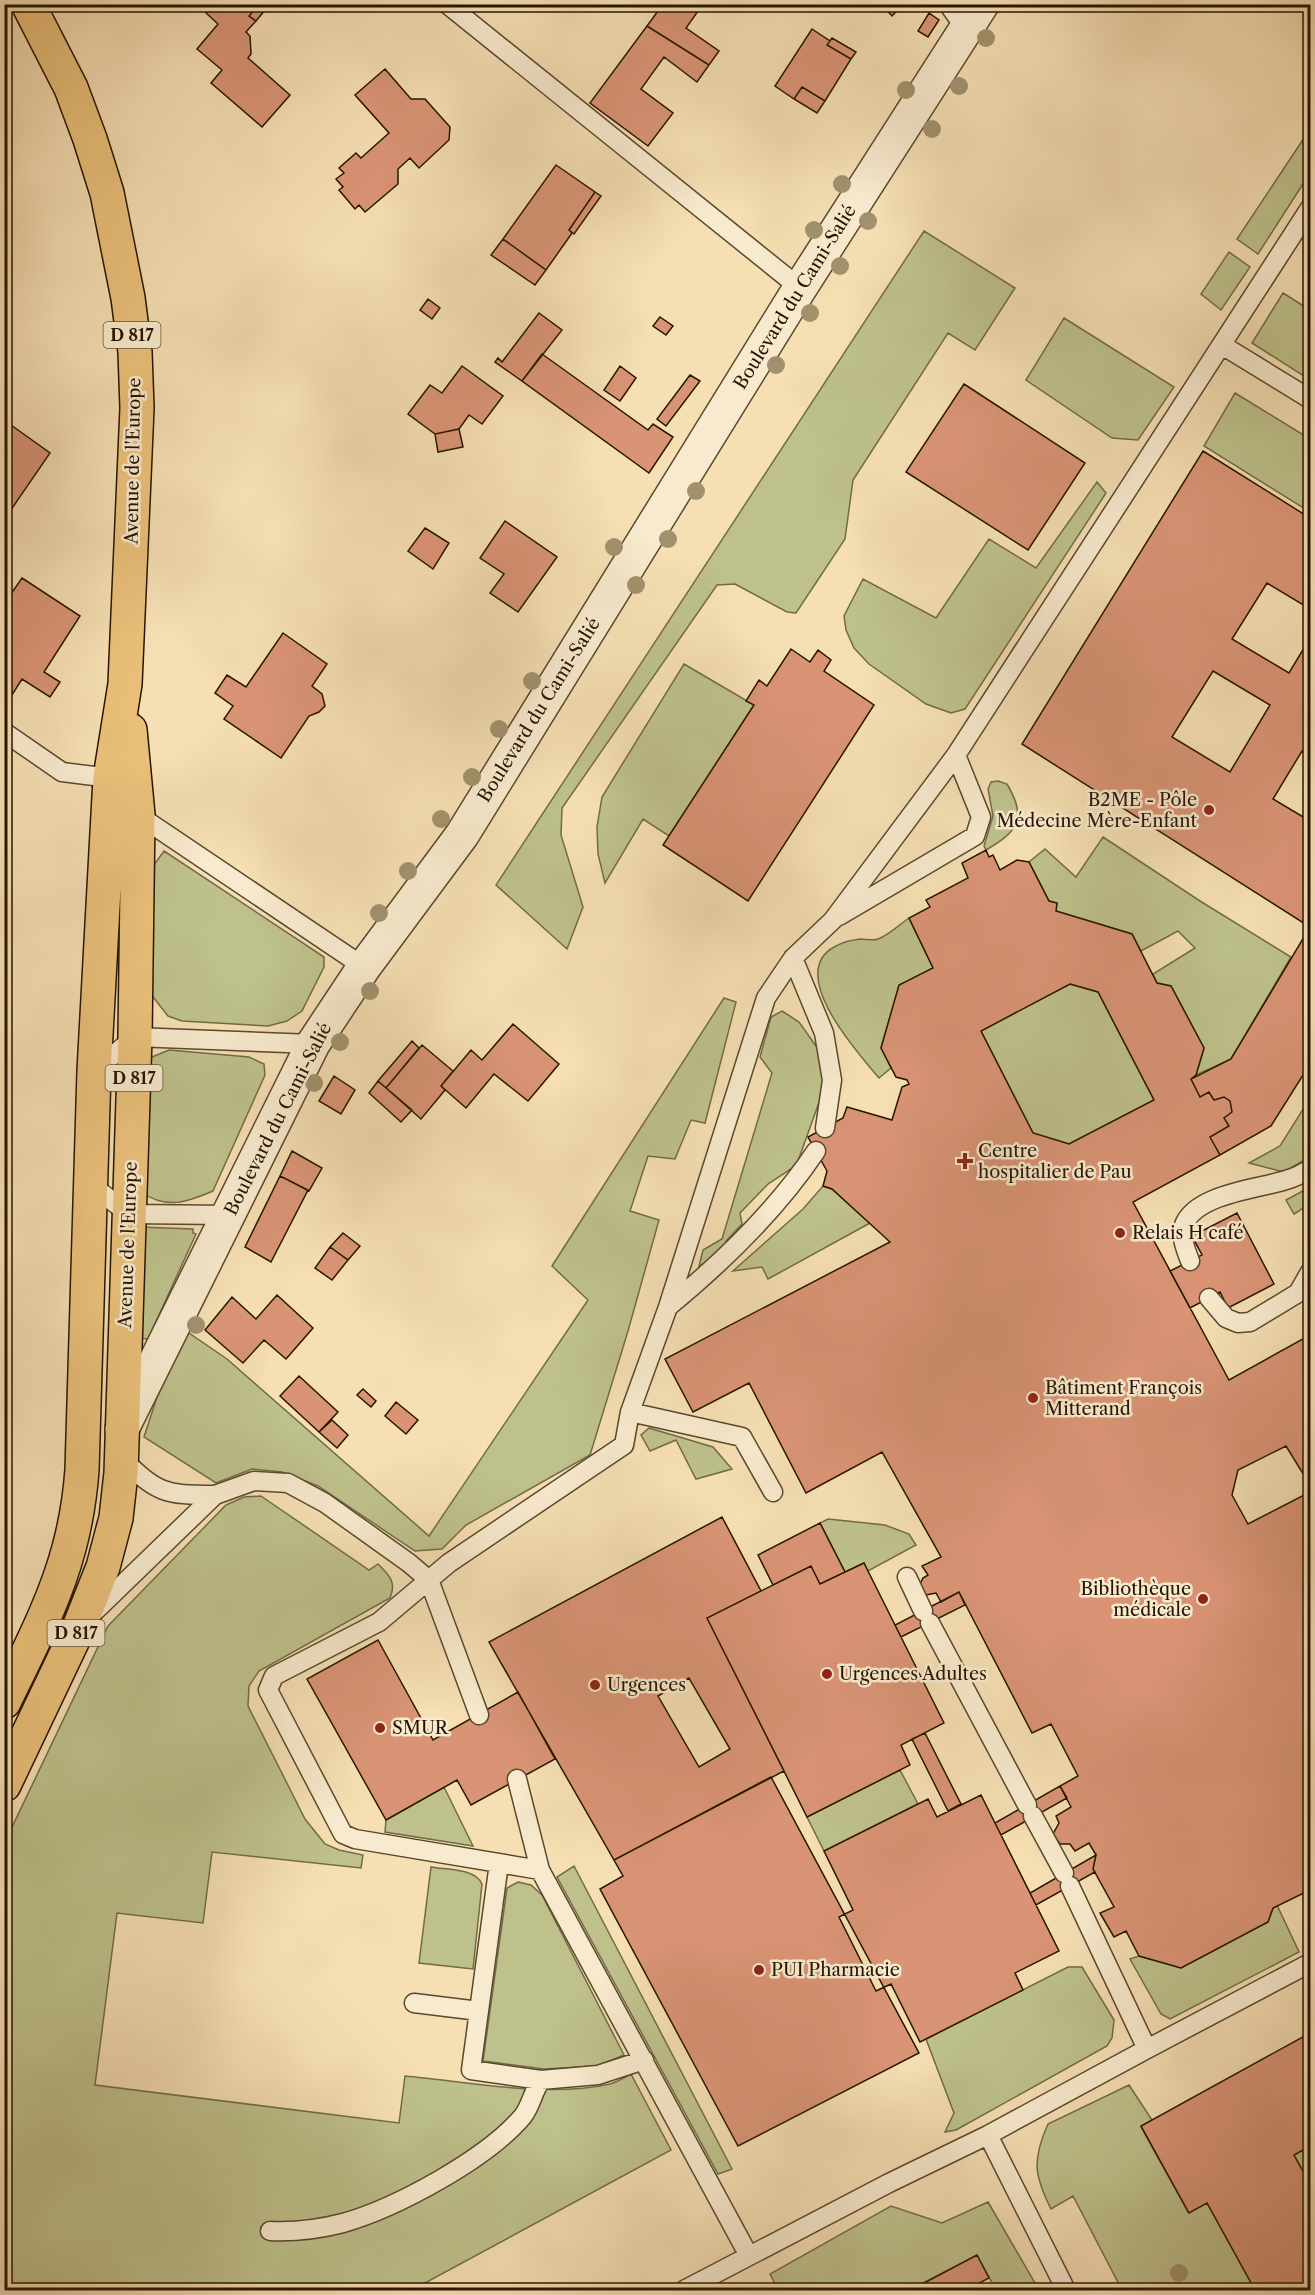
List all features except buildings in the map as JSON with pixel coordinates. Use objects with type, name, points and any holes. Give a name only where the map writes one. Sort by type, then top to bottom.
[{"type":"main road","name":"Avenue de l'Europe","points":[[4,1702],[53,1593],[69,1549],[79,1507],[94,1071],[110,778],[125,684],[137,408],[135,352],[128,298],[107,193],[71,88],[28,4]]},
{"type":"main road","name":"Avenue de l'Europe","points":[[4,1785],[80,1625],[103,1567],[116,1518],[121,1443],[135,1037],[138,815],[125,684]]},
{"type":"street","name":"Boulevard du Cami-Salié","points":[[121,1443],[228,1215],[313,1044],[364,967],[462,835],[800,288],[965,13]]},
{"type":"lane","points":[[447,4],[800,288]]},
{"type":"lane","points":[[540,1870],[365,1841],[343,1834],[268,1690],[274,1676],[378,1622],[449,1563],[624,1445],[630,1412],[668,1306],[766,999],[793,958],[833,920],[956,755],[1311,208]]},
{"type":"lane","points":[[1222,345],[1311,399]]},
{"type":"lane","points":[[4,732],[62,772],[110,778]]},
{"type":"lane","points":[[833,920],[975,836],[981,818],[956,755]]},
{"type":"lane","points":[[138,815],[364,967]]},
{"type":"lane","points":[[793,958],[824,1034],[832,1080],[825,1128]]},
{"type":"lane","points":[[94,1071],[135,1037],[313,1044]]},
{"type":"lane","points":[[668,1306],[713,1271],[795,1183],[816,1151]]},
{"type":"lane","points":[[1190,1261],[1183,1244],[1184,1226],[1193,1211],[1214,1199],[1292,1179],[1311,1169]]},
{"type":"lane","points":[[90,1185],[129,1214],[228,1215]]},
{"type":"lane","points":[[1209,1298],[1226,1318],[1238,1323],[1250,1322],[1298,1293],[1311,1272]]},
{"type":"lane","points":[[630,1412],[742,1437],[773,1492]]},
{"type":"lane","points":[[121,1443],[147,1482],[160,1491],[186,1495],[214,1495],[254,1481],[288,1483],[325,1503],[392,1550],[429,1580],[479,1715]]},
{"type":"lane","points":[[80,1625],[214,1495]]},
{"type":"lane","points":[[907,1577],[926,1617],[1067,1880],[1147,2049]]},
{"type":"lane","points":[[517,1779],[540,1870],[749,2256]]},
{"type":"lane","points":[[499,1863],[471,2070],[541,2079],[598,2075],[644,2060]]},
{"type":"lane","points":[[684,2290],[889,2183],[988,2135],[1311,1963]]},
{"type":"lane","points":[[414,2003],[479,2011]]},
{"type":"lane","points":[[270,2231],[291,2232],[343,2223],[397,2201],[447,2176],[496,2142],[524,2115],[541,2079]]},
{"type":"lane","points":[[988,2135],[1066,2290]]},
{"type":"green space","points":[[1310,129],[1310,173],[1258,254],[1237,239]]},
{"type":"green space","points":[[924,231],[1015,288],[975,350],[948,333],[853,480],[845,539],[796,613],[787,612],[735,584],[717,585],[562,808],[561,835],[583,907],[567,949],[496,885]]},
{"type":"green space","points":[[1229,252],[1250,267],[1221,310],[1201,294]]},
{"type":"green space","points":[[1283,293],[1310,310],[1310,380],[1252,343]]},
{"type":"green space","points":[[1064,318],[1174,387],[1138,440],[1112,438],[1026,380]]},
{"type":"green space","points":[[1235,393],[1310,439],[1310,512],[1204,446]]},
{"type":"green space","points":[[1097,482],[1106,493],[965,709],[951,713],[926,704],[869,664],[854,648],[846,630],[844,616],[863,579],[936,618],[989,539],[1036,568]]},
{"type":"green space","points":[[684,664],[754,705],[669,836],[643,819],[605,883],[598,854],[597,827],[602,797]]},
{"type":"green space","points":[[998,781],[1007,784],[1017,806],[1018,815],[1016,823],[1006,837],[986,850],[984,846],[993,816],[988,789],[991,782]]},
{"type":"green space","points":[[1103,837],[1291,957],[1231,1059],[1196,1075],[1204,1048],[1171,986],[1157,983],[1153,974],[1195,948],[1178,931],[1141,951],[1132,934],[1056,911],[1057,903],[1049,901],[1029,862],[1045,849],[1076,877]]},
{"type":"green space","points":[[164,851],[324,957],[324,967],[302,1011],[287,1021],[268,1026],[182,1021],[168,1016],[146,988],[148,873]]},
{"type":"green space","points":[[909,918],[933,968],[899,986],[881,1048],[891,1068],[879,1078],[856,1051],[831,1013],[822,994],[818,975],[821,959],[834,947],[843,943],[857,939],[878,939]]},
{"type":"green space","points":[[1070,984],[1098,992],[1154,1100],[1069,1144],[1033,1133],[981,1031]]},
{"type":"green space","points":[[724,998],[736,1002],[705,1123],[691,1120],[675,1159],[648,1156],[630,1211],[659,1220],[590,1455],[466,1525],[442,1549],[415,1551],[318,1486],[282,1472],[252,1469],[216,1483],[144,1437],[180,1327],[227,1359],[429,1536],[588,1300],[552,1266]]},
{"type":"green space","points":[[782,1011],[799,1022],[818,1049],[826,1072],[822,1094],[798,1161],[791,1169],[768,1184],[740,1213],[742,1224],[726,1241],[724,1255],[699,1266],[703,1250],[722,1239],[772,1073],[760,1057],[771,1017]]},
{"type":"green space","points":[[169,1050],[249,1057],[264,1064],[265,1075],[213,1191],[177,1202],[160,1201],[141,1192],[147,1059]]},
{"type":"green space","points":[[1310,1098],[1310,1157],[1284,1172],[1249,1163],[1280,1146]]},
{"type":"green space","points":[[823,1186],[832,1189],[870,1223],[768,1279],[762,1267],[733,1271],[803,1209]]},
{"type":"green space","points":[[1310,1187],[1308,1203],[1294,1214],[1286,1200]]},
{"type":"green space","points":[[140,1227],[193,1229],[193,1233],[196,1234],[148,1339],[137,1338]]},
{"type":"green space","points":[[649,1428],[713,1447],[732,1469],[696,1479],[676,1440],[650,1451],[641,1435]]},
{"type":"green space","points":[[261,1496],[369,1570],[378,1564],[392,1583],[390,1598],[259,1671],[249,1686],[248,1706],[305,1819],[325,1844],[339,1850],[363,1855],[361,1868],[212,1852],[203,1923],[117,1913],[95,2085],[399,2123],[405,2076],[508,2088],[560,2090],[610,2084],[631,2074],[671,2150],[412,2290],[5,2290],[4,1844],[108,1626],[226,1505],[244,1497]]},
{"type":"green space","points":[[828,1519],[885,1525],[909,1534],[916,1545],[868,1571],[864,1563],[845,1572],[820,1523]]},
{"type":"green space","points":[[900,1770],[918,1804],[824,1851],[807,1817]]},
{"type":"green space","points":[[444,1787],[473,1846],[385,1832],[386,1820]]},
{"type":"green space","points":[[574,1866],[732,2169],[718,2174],[557,1877]]},
{"type":"green space","points":[[431,1867],[467,1872],[482,1884],[473,1969],[419,1963]]},
{"type":"green space","points":[[518,1882],[531,1885],[542,1895],[624,2055],[597,2066],[544,2069],[483,2061],[507,1888]]},
{"type":"green space","points":[[1277,1905],[1299,1952],[1170,2019],[1161,2014],[1130,1959],[1139,1956],[1181,1968],[1268,1922],[1273,1908]]},
{"type":"green space","points":[[1068,1967],[1082,1967],[1114,2020],[1112,2038],[1107,2046],[956,2130],[945,2132],[954,2113],[926,2039]]},
{"type":"green space","points":[[1129,2085],[1152,2120],[1141,2127],[1188,2212],[1207,2203],[1255,2290],[1122,2290],[1073,2196],[1051,2209],[1038,2177],[1037,2167],[1039,2148],[1048,2124]]},
{"type":"green space","points":[[1310,2146],[1310,2184],[1294,2155]]},
{"type":"green space","points":[[988,2202],[1039,2290],[996,2290],[977,2255],[909,2290],[778,2290],[770,2274],[891,2206],[942,2223]]},
{"type":"place","name":"B2ME - Pôle Médecine Mère-Enfant","points":[[1209,810]]},
{"type":"place","name":"Centre hospitalier de Pau","points":[[965,1161]]},
{"type":"place","name":"Relais H café","points":[[1120,1233]]},
{"type":"place","name":"Bâtiment François Mitterand","points":[[1033,1398]]},
{"type":"place","name":"Bibliothèque médicale","points":[[1203,1599]]},
{"type":"place","name":"Urgences Adultes","points":[[827,1674]]},
{"type":"place","name":"Urgences","points":[[595,1685]]},
{"type":"place","name":"SMUR","points":[[380,1728]]},
{"type":"place","name":"PUI Pharmacie","points":[[759,1970]]}]
